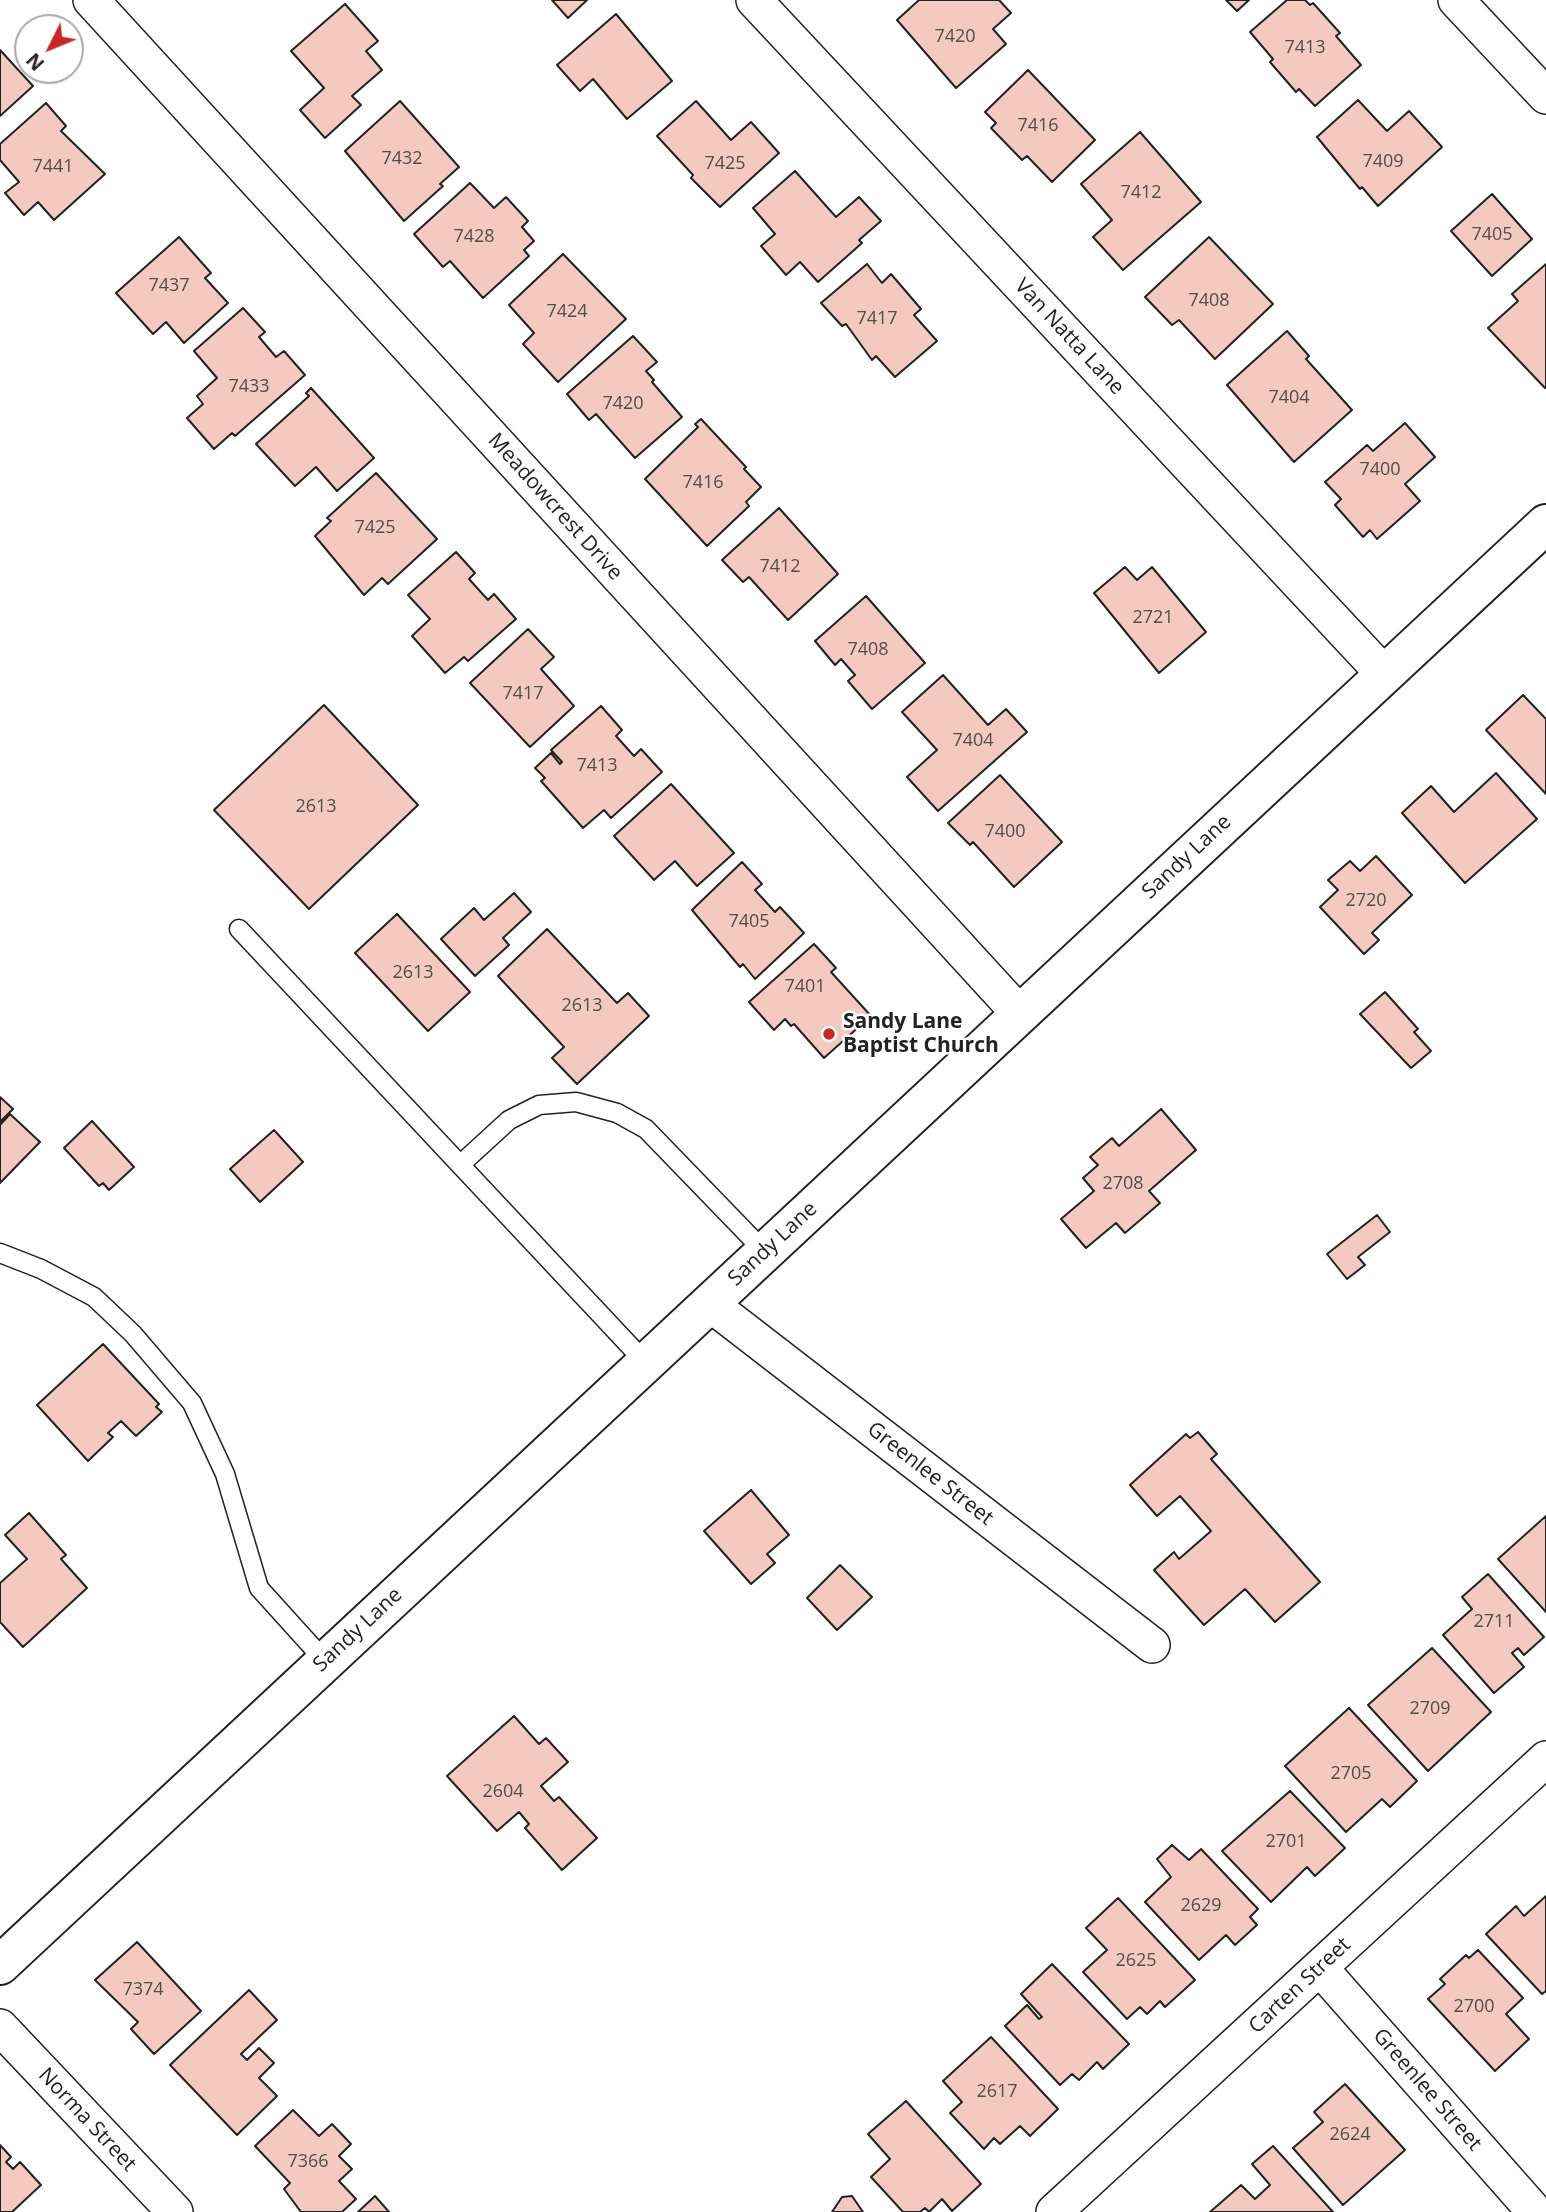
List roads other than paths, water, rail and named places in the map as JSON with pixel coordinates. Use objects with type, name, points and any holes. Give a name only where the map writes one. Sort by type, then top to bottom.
[{"type":"street","name":"Meadowcrest Drive","points":[[91,0],[1019,1013]]},
{"type":"street","name":"Van Natta Lane","points":[[754,0],[1384,674]]},
{"type":"street","points":[[1456,0],[1546,96]]},
{"type":"street","name":"Sandy Lane","points":[[0,1965],[1546,523]]},
{"type":"street","name":"Greenlee Street","points":[[709,1303],[1152,1645]]},
{"type":"street","name":"Carten Street","points":[[1054,2212],[1546,1759]]},
{"type":"street","name":"Greenlee Street","points":[[1320,1968],[1535,2212]]},
{"type":"street","name":"Norma Street","points":[[0,2027],[175,2212]]},
{"type":"lane","points":[[239,929],[645,1362]]},
{"type":"lane","points":[[460,1164],[509,1120],[540,1104],[576,1102],[617,1113],[646,1129],[764,1251]]},
{"type":"lane","points":[[0,1253],[41,1269],[94,1297],[133,1334],[192,1404],[225,1474],[259,1588],[325,1661]]},
{"type":"place","name":"Sandy Lane Baptist Church","points":[[829,1034]]}]
